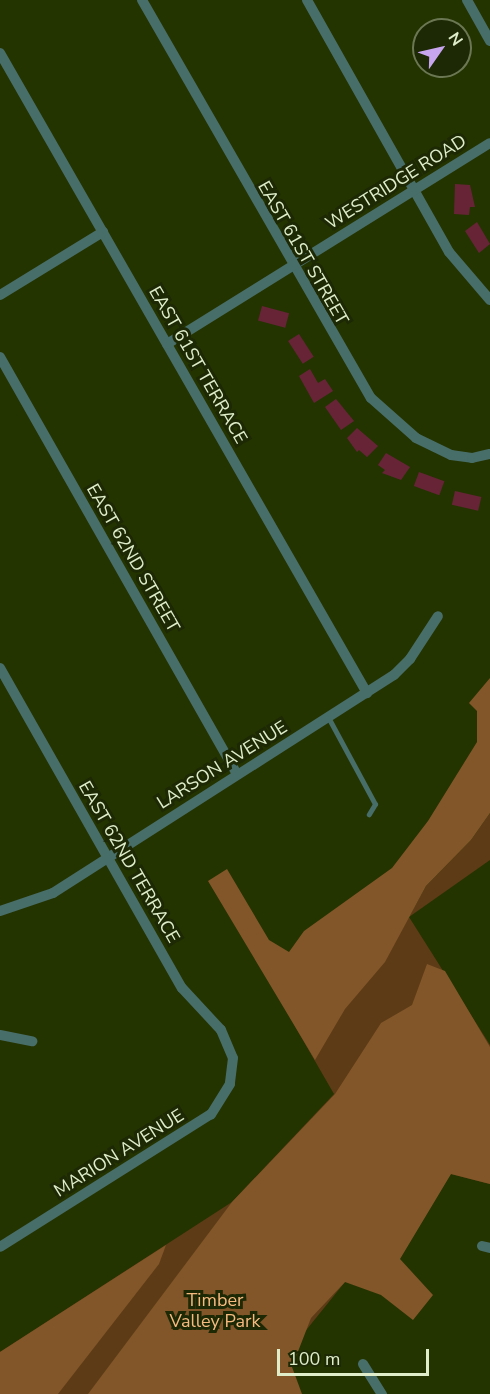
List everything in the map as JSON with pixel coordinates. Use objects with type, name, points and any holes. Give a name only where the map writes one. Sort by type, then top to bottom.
[{"type":"street","name":"EAST 61ST STREET","points":[[142,0],[355,377],[389,418],[416,438],[451,455],[472,458],[490,454]]},
{"type":"street","points":[[307,0],[449,252],[490,300]]},
{"type":"street","points":[[467,0],[490,41]]},
{"type":"street","name":"EAST 61ST TERRACE","points":[[0,53],[366,693]]},
{"type":"street","name":"WESTRIDGE ROAD","points":[[167,344],[490,143]]},
{"type":"street","points":[[0,295],[103,232]]},
{"type":"street","name":"EAST 62ND STREET","points":[[0,357],[237,774]]},
{"type":"street","name":"LARSON AVENUE","points":[[0,911],[52,893],[366,693],[410,659],[438,616]]},
{"type":"street","name":"EAST 62ND TERRACE","points":[[0,668],[182,988],[229,1041],[232,1067]]},
{"type":"street","points":[[0,1035],[33,1041]]},
{"type":"street","name":"MARION AVENUE","points":[[0,1247],[211,1114],[230,1084],[232,1067]]},
{"type":"street","points":[[363,1364],[382,1394]]},
{"type":"lane","points":[[328,717],[375,804],[369,814]]},
{"type":"green space","points":[[490,678],[490,813],[471,840],[426,886],[385,962],[345,1009],[315,1060],[208,881],[227,869],[269,940],[289,952],[304,931],[392,868],[428,821],[477,742],[477,711],[469,703]]},
{"type":"green space","points":[[490,813],[490,860],[409,917],[426,886],[471,840]]},
{"type":"green space","name":"Timber Valley Park","points":[[409,917],[490,1045],[490,1184],[451,1174],[345,1282],[274,1370],[291,1394],[0,1394],[0,1352],[232,1202],[334,1094],[285,1009]]},
{"type":"green space","name":"Timber Valley Park","points":[[427,964],[445,971],[490,1047],[490,1184],[451,1174],[400,1259],[433,1295],[413,1320],[381,1295],[345,1282],[311,1318],[292,1367],[302,1394],[88,1394],[232,1202],[335,1094],[381,1023],[412,1005]]},
{"type":"green space","points":[[166,1245],[159,1264],[58,1394],[0,1394],[0,1352]]},
{"type":"building","points":[[455,184],[470,185],[475,207],[470,207],[469,215],[454,214]]},
{"type":"building","points":[[477,222],[490,244],[479,253],[465,231]]},
{"type":"building","points":[[262,306],[289,313],[285,328],[258,320]]},
{"type":"building","points":[[299,334],[314,357],[303,364],[288,341]]},
{"type":"building","points":[[310,369],[318,383],[325,379],[333,391],[314,403],[299,376]]},
{"type":"building","points":[[336,399],[354,421],[341,430],[325,407]]},
{"type":"building","points":[[357,428],[378,446],[367,457],[359,450],[357,452],[347,438]]},
{"type":"building","points":[[386,453],[410,467],[401,480],[382,473],[385,470],[378,465]]},
{"type":"building","points":[[419,472],[444,481],[439,495],[414,486]]},
{"type":"building","points":[[455,491],[481,497],[478,511],[452,505]]}]
